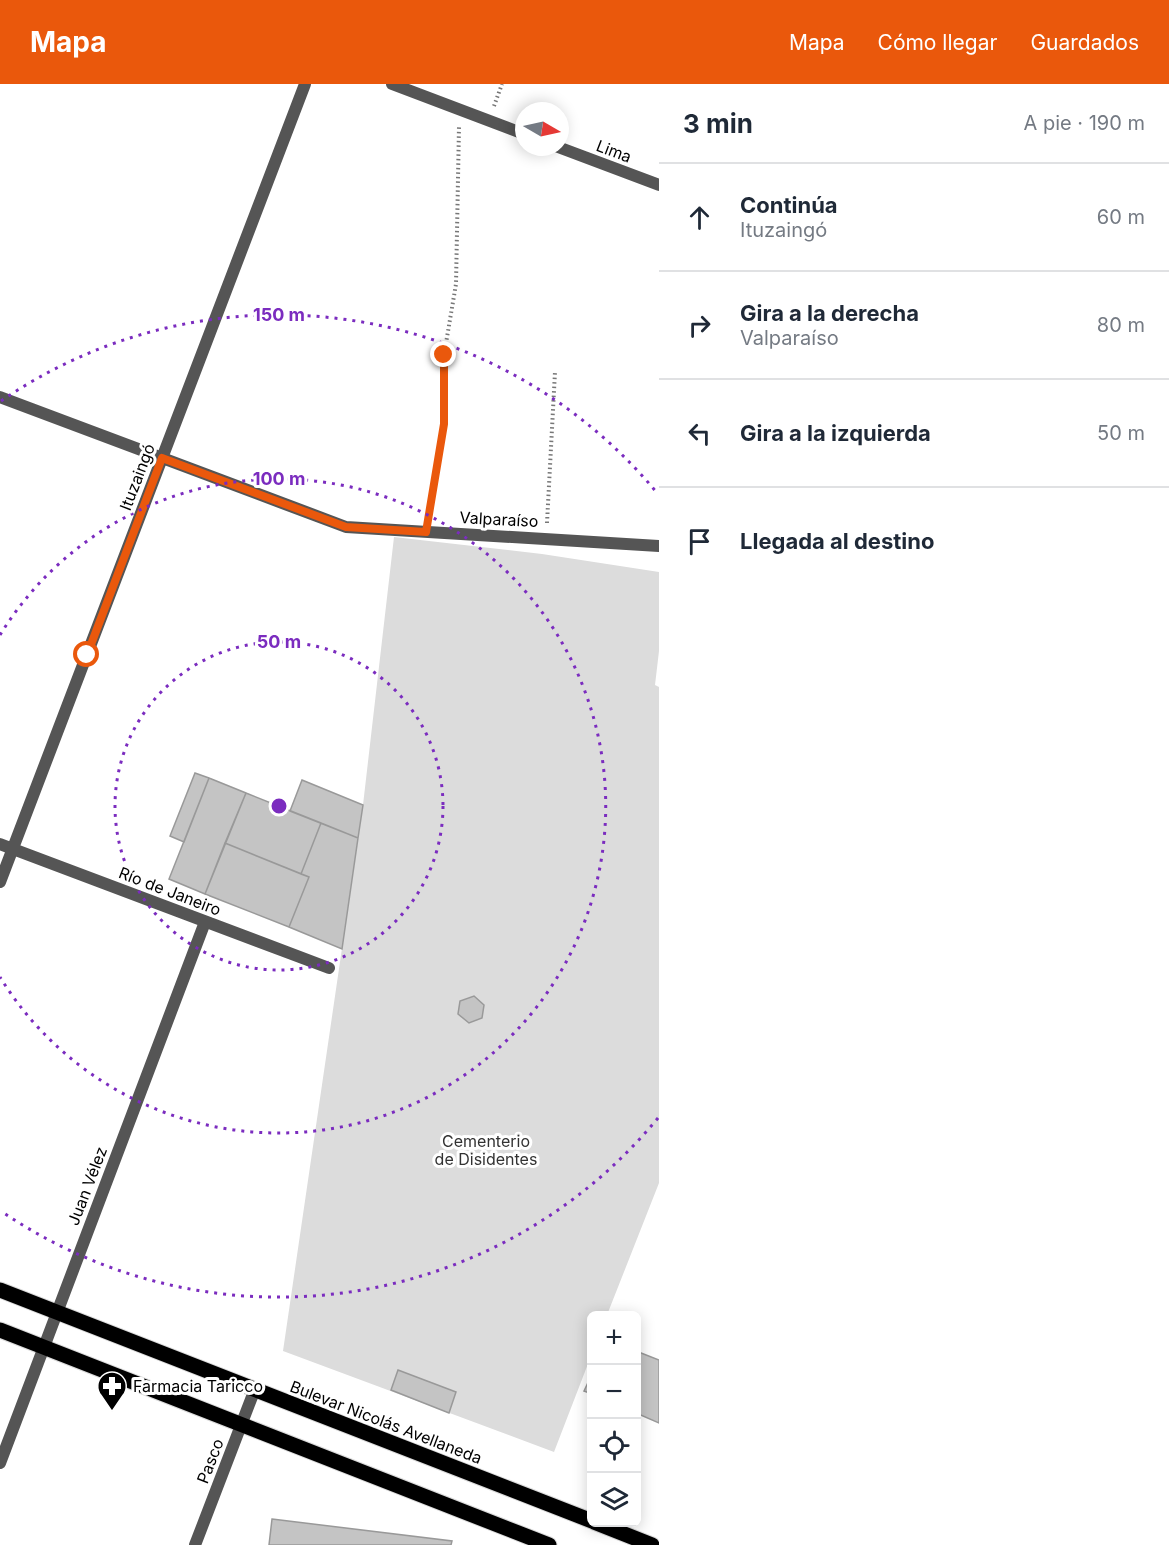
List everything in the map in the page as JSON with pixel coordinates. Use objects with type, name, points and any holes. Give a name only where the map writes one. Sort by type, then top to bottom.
[{"type":"main road","name":"Bulevar Nicolás Avellaneda","points":[[0,1290],[587,1520]]},
{"type":"main road","points":[[0,1330],[549,1545]]},
{"type":"main road","name":"Bulevar Nicolás Avellaneda","points":[[606,1527],[654,1545]]},
{"type":"street","name":"Ituzaingó","points":[[0,882],[305,84]]},
{"type":"street","points":[[392,84],[515,130]]},
{"type":"street","name":"Lima","points":[[569,151],[659,185]]},
{"type":"street","name":"Valparaíso","points":[[0,397],[346,527],[659,544]]},
{"type":"street","name":"Río de Janeiro","points":[[0,844],[329,968]]},
{"type":"street","name":"Juan Vélez","points":[[0,1462],[205,922]]},
{"type":"street","name":"Pasco","points":[[195,1545],[255,1389]]},
{"type":"street","points":[[654,1545],[659,1537]]},
{"type":"path","points":[[488,120],[502,84]]},
{"type":"path","points":[[426,532],[444,424],[444,355],[456,284],[459,110]]},
{"type":"path","points":[[546,539],[555,372]]},
{"type":"green space","name":"Cementerio de Disidentes","points":[[394,537],[542,554],[659,572],[659,651],[655,685],[659,687],[659,1183],[609,1311],[587,1311],[587,1366],[554,1452],[283,1351],[363,805]]},
{"type":"building","points":[[195,773],[209,778],[184,842],[170,836]]},
{"type":"building","points":[[209,778],[246,793],[205,894],[169,879]]},
{"type":"building","points":[[302,780],[363,805],[358,838],[290,811]]},
{"type":"building","points":[[246,793],[321,823],[301,874],[225,843]]},
{"type":"building","points":[[321,823],[358,838],[342,949],[289,927],[309,877],[301,874]]},
{"type":"building","points":[[225,843],[309,877],[289,927],[205,894]]},
{"type":"building","points":[[474,996],[484,1005],[482,1018],[469,1023],[458,1014],[460,1001]]},
{"type":"building","points":[[641,1353],[659,1360],[659,1423],[641,1415]]},
{"type":"building","points":[[398,1370],[456,1392],[449,1413],[391,1390]]},
{"type":"building","points":[[272,1519],[452,1541],[451,1545],[269,1545]]},
{"type":"place","name":"Farmacia Taricco","points":[[112,1412]]},
{"type":"route","points":[[87,655],[162,458],[346,527],[426,532],[444,424],[444,355]]}]
